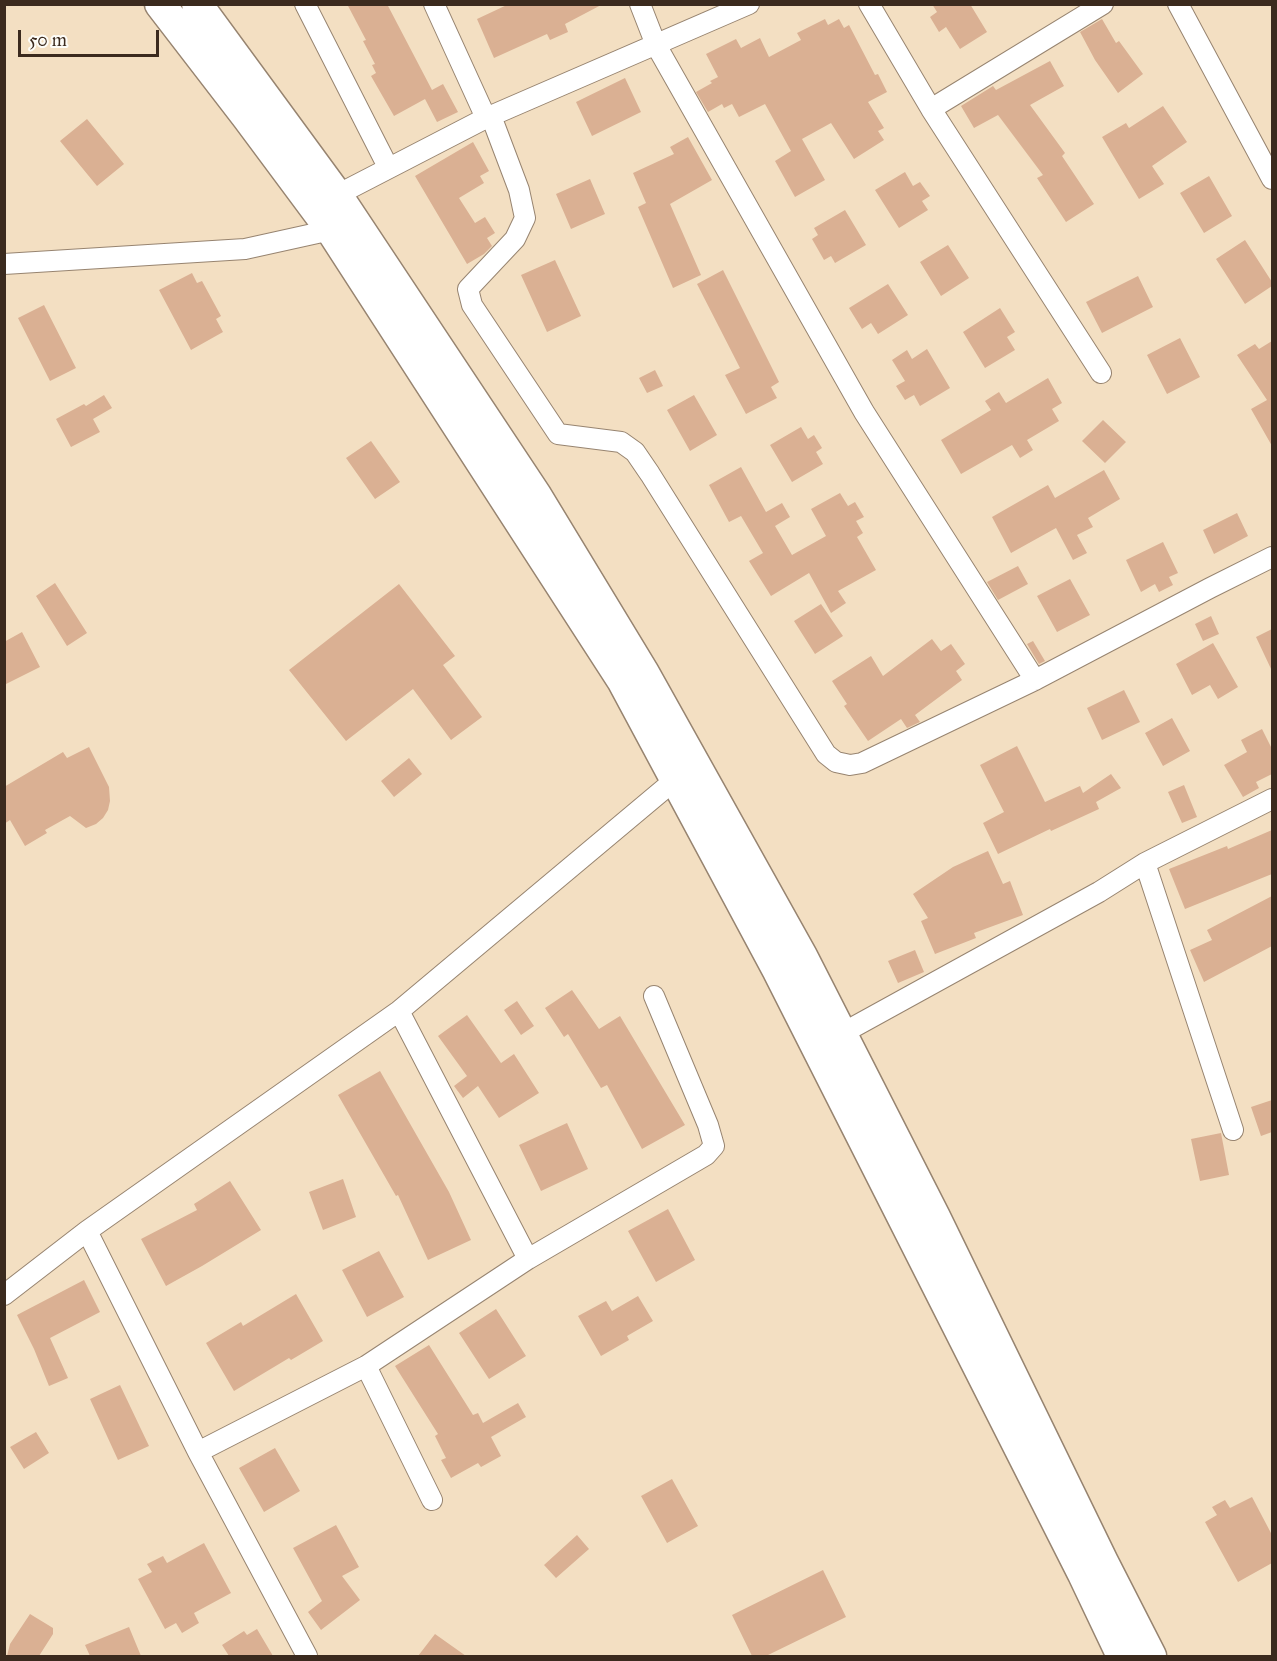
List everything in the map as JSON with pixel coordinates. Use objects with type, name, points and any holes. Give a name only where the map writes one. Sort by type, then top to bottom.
[{"type":"highway","points":[[160,4],[248,117],[331,230],[622,680],[778,971],[1083,1575],[1142,1656]]},
{"type":"highway","points":[[197,4],[337,195],[536,495],[644,673],[802,956],[935,1217],[1103,1563],[1142,1656]]},
{"type":"street","points":[[305,4],[388,167]]},
{"type":"street","points":[[434,4],[489,117],[519,190],[525,218],[515,238],[468,290],[472,305],[558,434],[621,442],[635,452],[826,754],[836,762],[850,765],[862,763],[1035,680],[1272,558]]},
{"type":"street","points":[[640,4],[656,45],[864,412],[1035,680]]},
{"type":"street","points":[[337,195],[489,117],[749,4]]},
{"type":"street","points":[[869,4],[931,109],[1101,373]]},
{"type":"street","points":[[931,109],[1103,4]]},
{"type":"street","points":[[1178,4],[1272,179]]},
{"type":"street","points":[[4,264],[245,249],[331,230]]},
{"type":"street","points":[[4,1294],[87,1231],[399,1011],[676,779]]},
{"type":"street","points":[[841,1034],[1099,892],[1145,863],[1272,799]]},
{"type":"street","points":[[1145,863],[1233,1130]]},
{"type":"street","points":[[198,1452],[366,1366],[528,1260],[706,1155],[714,1146],[708,1125],[654,996]]},
{"type":"street","points":[[399,1011],[528,1260]]},
{"type":"street","points":[[87,1231],[198,1452],[307,1656]]},
{"type":"street","points":[[366,1366],[432,1500]]},
{"type":"building","points":[[347,4],[387,4],[432,90],[443,84],[458,112],[437,122],[425,99],[394,116],[371,76],[376,73],[372,65],[375,64],[363,41],[366,40]]},
{"type":"building","points":[[509,4],[603,4],[565,24],[568,32],[550,40],[547,34],[494,58],[477,19]]},
{"type":"building","points":[[932,4],[970,4],[987,32],[960,49],[946,27],[939,32],[930,17],[937,12]]},
{"type":"building","points":[[825,19],[828,25],[839,19],[844,28],[849,25],[875,75],[878,74],[887,92],[868,102],[884,128],[878,131],[884,140],[854,159],[831,123],[802,139],[825,180],[795,197],[775,161],[791,151],[765,104],[739,117],[732,104],[724,108],[722,104],[708,112],[696,92],[718,77],[706,54],[736,39],[741,48],[760,38],[769,57],[801,40],[797,33]]},
{"type":"building","points":[[1102,19],[1116,43],[1119,41],[1143,74],[1118,93],[1095,60],[1080,32]]},
{"type":"building","points":[[1050,61],[1064,86],[1030,105],[1065,153],[1062,156],[1094,204],[1066,222],[1037,178],[1043,175],[998,115],[974,128],[961,106],[993,86],[996,90]]},
{"type":"building","points":[[625,78],[641,112],[592,136],[576,102]]},
{"type":"building","points":[[1163,106],[1187,142],[1152,166],[1164,184],[1139,199],[1102,137],[1126,123],[1129,128]]},
{"type":"building","points":[[87,119],[124,164],[97,186],[60,141]]},
{"type":"building","points":[[688,137],[712,180],[670,204],[701,275],[673,288],[638,207],[646,203],[633,173],[674,154],[670,147]]},
{"type":"building","points":[[473,142],[489,171],[480,176],[484,183],[459,198],[475,223],[485,217],[495,233],[487,238],[492,246],[484,254],[467,264],[415,176]]},
{"type":"building","points":[[905,172],[913,186],[920,182],[930,196],[922,201],[928,210],[899,228],[875,190]]},
{"type":"building","points":[[1209,176],[1232,216],[1204,233],[1180,193]]},
{"type":"building","points":[[590,179],[605,214],[571,229],[556,194]]},
{"type":"building","points":[[845,210],[866,245],[835,263],[831,256],[824,260],[812,239],[818,235],[814,228]]},
{"type":"building","points":[[1245,240],[1272,282],[1272,286],[1245,304],[1216,259]]},
{"type":"building","points":[[948,245],[969,278],[941,296],[920,262]]},
{"type":"building","points":[[555,260],[581,316],[547,332],[521,275]]},
{"type":"building","points":[[723,270],[779,382],[771,387],[777,398],[746,414],[725,375],[740,368],[697,284]]},
{"type":"building","points":[[192,273],[197,283],[202,281],[221,316],[216,319],[223,332],[191,350],[159,290]]},
{"type":"building","points":[[1138,276],[1153,307],[1102,333],[1086,302]]},
{"type":"building","points":[[888,284],[908,315],[878,334],[871,323],[862,329],[849,308]]},
{"type":"building","points":[[44,305],[76,368],[50,381],[18,318]]},
{"type":"building","points":[[1000,308],[1015,332],[1007,337],[1015,350],[985,368],[963,332]]},
{"type":"building","points":[[1180,338],[1200,377],[1167,394],[1147,355]]},
{"type":"building","points":[[1272,341],[1272,446],[1251,409],[1267,400],[1237,355],[1255,344],[1259,349]]},
{"type":"building","points":[[927,349],[950,388],[920,406],[914,395],[905,400],[896,386],[905,381],[892,360],[907,350],[912,359]]},
{"type":"building","points":[[655,370],[663,386],[647,393],[639,378]]},
{"type":"building","points":[[1048,378],[1062,403],[1052,409],[1059,421],[1027,440],[1033,450],[1020,458],[1012,445],[961,474],[941,440],[991,410],[985,401],[999,392],[1006,403]]},
{"type":"building","points":[[104,395],[112,408],[93,419],[100,432],[71,447],[56,419]]},
{"type":"building","points":[[694,395],[717,435],[690,451],[667,410]]},
{"type":"building","points":[[1103,420],[1126,442],[1105,463],[1082,441]]},
{"type":"building","points":[[801,427],[808,439],[814,435],[822,448],[816,452],[823,464],[792,482],[770,445]]},
{"type":"building","points":[[371,441],[400,482],[375,499],[346,458]]},
{"type":"building","points":[[741,467],[766,512],[782,503],[790,517],[775,526],[792,555],[826,536],[811,509],[840,493],[848,506],[855,502],[864,517],[856,521],[863,533],[857,537],[876,570],[838,591],[846,603],[831,613],[809,573],[771,596],[749,561],[763,553],[741,516],[729,522],[709,485]]},
{"type":"building","points":[[1104,470],[1120,499],[1088,518],[1093,527],[1077,535],[1087,553],[1073,560],[1056,528],[1011,553],[992,517],[1048,485],[1055,498]]},
{"type":"building","points":[[1237,513],[1248,536],[1214,554],[1203,530]]},
{"type":"building","points":[[1163,542],[1178,573],[1169,577],[1173,585],[1159,592],[1155,584],[1141,592],[1126,560]]},
{"type":"building","points":[[1018,566],[1028,584],[998,600],[987,582]]},
{"type":"building","points":[[1070,579],[1090,615],[1057,632],[1037,596]]},
{"type":"building","points":[[55,583],[87,633],[67,646],[36,596]]},
{"type":"building","points":[[399,584],[455,656],[443,665],[482,717],[451,740],[413,689],[346,741],[289,670]]},
{"type":"building","points":[[821,604],[843,636],[815,654],[794,621]]},
{"type":"building","points":[[1211,616],[1219,634],[1203,641],[1195,624]]},
{"type":"building","points":[[1272,629],[1272,671],[1256,637]]},
{"type":"building","points":[[22,632],[40,667],[4,685],[4,642]]},
{"type":"building","points":[[932,639],[941,651],[951,644],[965,664],[956,671],[962,680],[915,715],[920,722],[907,728],[901,719],[868,741],[844,706],[847,704],[832,681],[871,656],[883,676]]},
{"type":"building","points":[[1033,641],[1045,661],[1039,664],[1027,644]]},
{"type":"building","points":[[1213,643],[1238,687],[1218,699],[1210,685],[1192,695],[1176,664]]},
{"type":"building","points":[[1124,690],[1140,722],[1102,740],[1087,708]]},
{"type":"building","points":[[1172,718],[1190,751],[1163,766],[1145,733]]},
{"type":"building","points":[[1262,729],[1272,749],[1272,774],[1256,782],[1259,788],[1243,797],[1224,765],[1247,752],[1241,740]]},
{"type":"building","points":[[1017,746],[1045,802],[1080,786],[1083,793],[1111,774],[1121,788],[1096,802],[1099,809],[998,854],[983,823],[1004,812],[980,765]]},
{"type":"building","points":[[89,747],[109,787],[110,801],[103,818],[86,828],[70,816],[45,830],[47,833],[25,846],[10,820],[4,824],[4,787],[63,752],[67,758]]},
{"type":"building","points":[[409,758],[422,774],[394,797],[381,781]]},
{"type":"building","points":[[1184,785],[1197,817],[1182,823],[1168,792]]},
{"type":"building","points":[[1272,830],[1272,874],[1185,909],[1169,869],[1227,846],[1228,849]]},
{"type":"building","points":[[988,851],[1003,884],[1010,881],[1023,915],[974,933],[976,938],[935,954],[921,921],[928,918],[913,894],[953,867]]},
{"type":"building","points":[[1272,896],[1272,946],[1204,982],[1190,950],[1212,940],[1207,930]]},
{"type":"building","points":[[915,950],[924,972],[898,983],[888,961]]},
{"type":"building","points":[[572,990],[599,1029],[620,1016],[685,1125],[642,1149],[607,1085],[601,1088],[568,1034],[564,1037],[545,1008]]},
{"type":"building","points":[[517,1001],[534,1026],[521,1035],[504,1010]]},
{"type":"building","points":[[467,1015],[501,1063],[514,1054],[539,1093],[499,1118],[478,1086],[463,1098],[454,1086],[467,1076],[438,1036]]},
{"type":"building","points":[[380,1071],[449,1192],[471,1240],[428,1260],[398,1195],[396,1196],[338,1095]]},
{"type":"building","points":[[1272,1100],[1272,1132],[1261,1136],[1251,1107]]},
{"type":"building","points":[[567,1123],[588,1169],[541,1191],[519,1145]]},
{"type":"building","points":[[1221,1133],[1229,1175],[1200,1181],[1191,1139]]},
{"type":"building","points":[[343,1179],[356,1217],[323,1230],[309,1192]]},
{"type":"building","points":[[230,1181],[261,1230],[166,1286],[141,1239],[197,1210],[194,1204]]},
{"type":"building","points":[[668,1209],[695,1260],[656,1282],[628,1231]]},
{"type":"building","points":[[379,1251],[404,1297],[367,1317],[342,1270]]},
{"type":"building","points":[[84,1280],[100,1312],[50,1338],[68,1378],[49,1386],[17,1315]]},
{"type":"building","points":[[296,1294],[323,1341],[291,1360],[289,1358],[234,1391],[206,1343],[241,1322],[243,1326]]},
{"type":"building","points":[[638,1296],[653,1321],[627,1336],[629,1340],[601,1356],[578,1316],[606,1301],[612,1311]]},
{"type":"building","points":[[496,1309],[526,1356],[489,1379],[459,1333]]},
{"type":"building","points":[[429,1345],[473,1415],[478,1413],[483,1423],[518,1403],[526,1417],[491,1437],[501,1456],[481,1467],[478,1463],[451,1478],[441,1460],[446,1458],[435,1436],[438,1434],[395,1366]]},
{"type":"building","points":[[120,1385],[149,1446],[118,1460],[90,1399]]},
{"type":"building","points":[[36,1432],[49,1453],[24,1469],[10,1447]]},
{"type":"building","points":[[275,1448],[300,1491],[264,1512],[239,1468]]},
{"type":"building","points":[[672,1479],[698,1526],[667,1543],[641,1496]]},
{"type":"building","points":[[1252,1497],[1272,1535],[1272,1563],[1238,1582],[1205,1522],[1217,1515],[1212,1507],[1225,1500],[1230,1508]]},
{"type":"building","points":[[336,1525],[359,1567],[342,1576],[360,1600],[321,1630],[308,1612],[322,1601],[293,1548]]},
{"type":"building","points":[[577,1535],[589,1549],[556,1578],[544,1565]]},
{"type":"building","points":[[204,1543],[231,1593],[194,1613],[199,1623],[182,1633],[176,1623],[165,1629],[138,1579],[152,1572],[147,1564],[163,1556],[167,1563]]},
{"type":"building","points":[[823,1570],[846,1617],[766,1656],[752,1656],[732,1615]]},
{"type":"building","points":[[30,1614],[53,1628],[53,1634],[39,1656],[7,1656],[10,1644]]},
{"type":"building","points":[[129,1627],[141,1656],[90,1656],[85,1645]]},
{"type":"building","points":[[257,1629],[273,1656],[229,1656],[222,1645],[244,1631],[247,1635]]},
{"type":"building","points":[[435,1634],[466,1656],[418,1656]]}]
